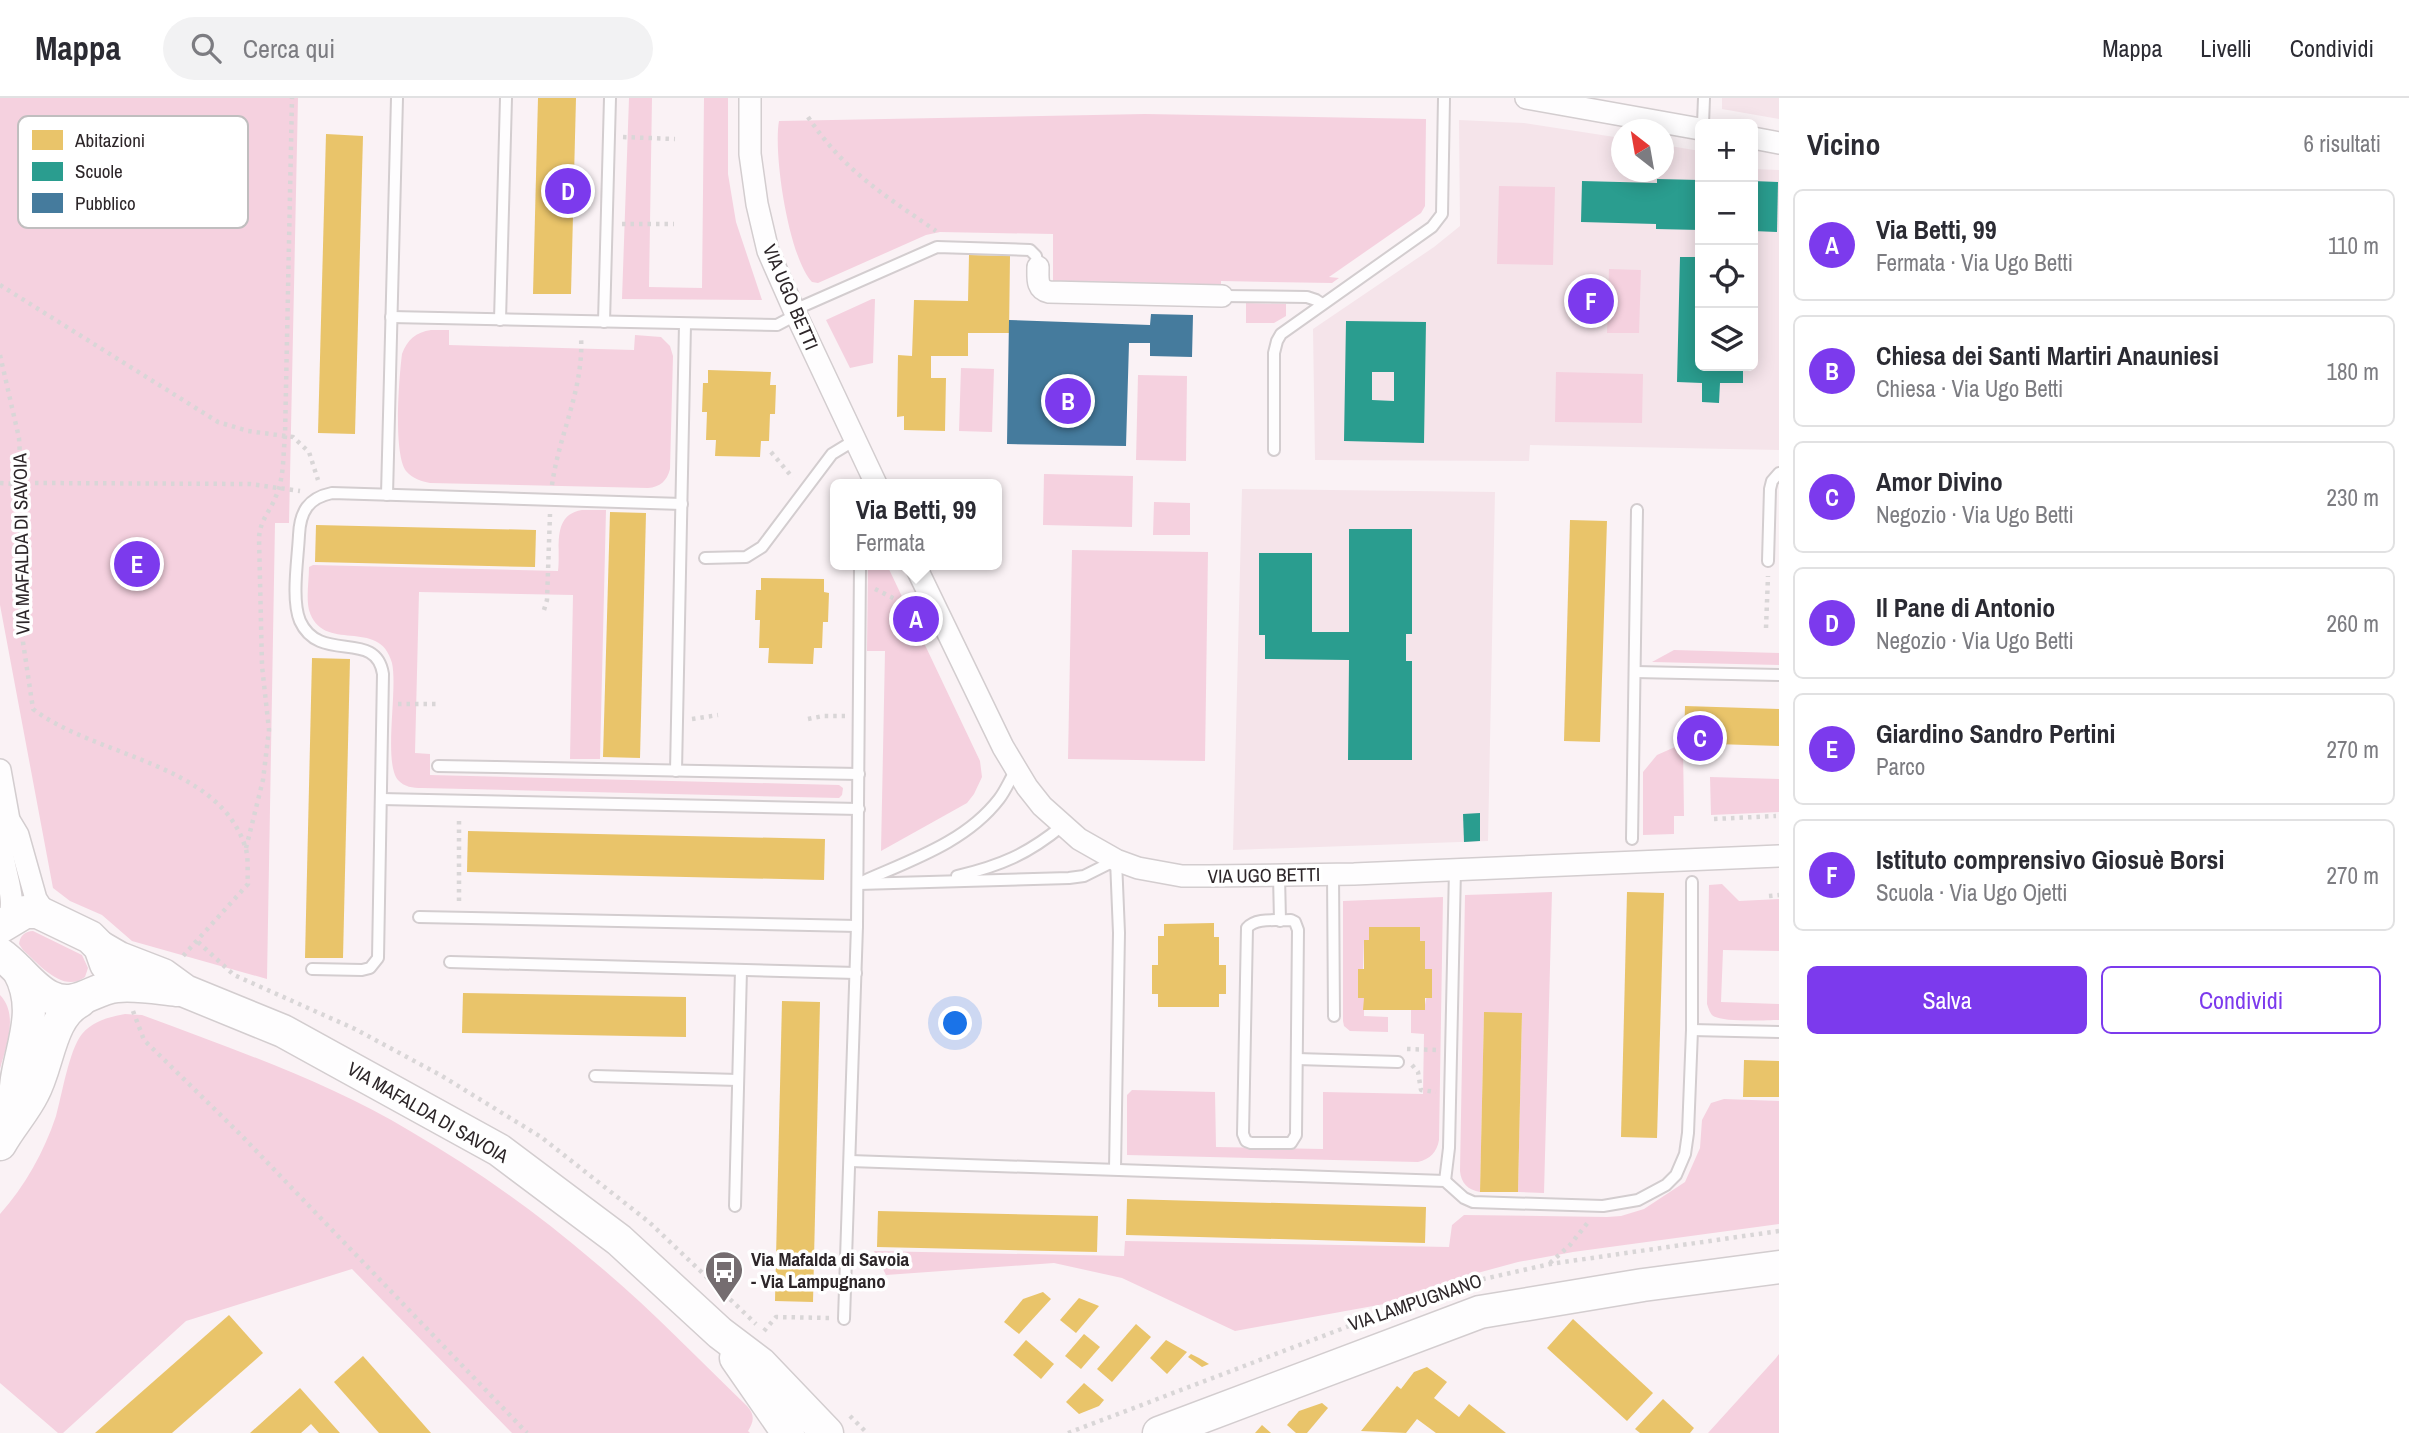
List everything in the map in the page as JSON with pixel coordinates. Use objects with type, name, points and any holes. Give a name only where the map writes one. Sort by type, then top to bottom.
[{"type":"street","name":"VIA UGO BETTI","points":[[750,98],[750,154],[757,204],[768,251],[874,479]]},
{"type":"street","points":[[1526,98],[1695,128]]},
{"type":"street","points":[[1758,139],[1779,143]]},
{"type":"street","points":[[1038,267],[1038,284],[1041,289],[1049,292],[1222,296]]},
{"type":"street","name":"VIA UGO BETTI","points":[[917,570],[1016,770],[1042,806],[1062,826],[1116,860],[1159,873],[1182,876],[1333,874],[1779,856]]},
{"type":"street","points":[[0,770],[9,820],[18,835],[36,899],[47,916]]},
{"type":"street","points":[[0,870],[1,844],[9,820]]},
{"type":"street","points":[[1,844],[12,914],[5,946],[28,991],[30,1012],[7,1133]]},
{"type":"street","points":[[5,946],[20,914],[32,911],[90,937],[100,947],[106,971],[105,979],[62,1016],[34,1092],[7,1133]]},
{"type":"street","points":[[5,946],[51,998],[64,1002],[123,986],[181,977]]},
{"type":"street","name":"VIA MAFALDA DI SAVOIA","points":[[100,947],[119,958],[181,977],[499,1150],[619,1240],[720,1333],[761,1364],[827,1433]]},
{"type":"street","name":"VIA LAMPUGNANO","points":[[1159,1433],[1480,1312],[1643,1285],[1779,1267]]},
{"type":"street","name":"VIA MAFALDA DI SAVOIA","points":[[720,1333],[752,1385],[788,1433]]},
{"type":"lane","points":[[387,495],[397,98]]},
{"type":"lane","points":[[500,320],[506,98]]},
{"type":"lane","points":[[604,322],[610,98]]},
{"type":"lane","points":[[1274,450],[1274,353],[1277,341],[1286,329],[1439,221],[1443,206],[1444,98]]},
{"type":"lane","points":[[1703,119],[1704,98]]},
{"type":"lane","points":[[391,317],[777,325],[795,313],[937,247],[1030,250],[1036,256],[1038,267]]},
{"type":"lane","points":[[1222,296],[1307,297],[1322,304]]},
{"type":"lane","points":[[676,771],[685,324]]},
{"type":"lane","points":[[705,558],[746,556],[762,547],[832,454],[855,440]]},
{"type":"lane","points":[[1768,561],[1770,489],[1772,481],[1779,473]]},
{"type":"lane","points":[[312,969],[362,970],[370,968],[378,958],[383,704],[382,667],[374,654],[363,649],[325,644],[315,639],[300,620],[296,601],[300,519],[308,505],[323,495],[682,504]]},
{"type":"lane","points":[[1632,839],[1637,510]]},
{"type":"lane","points":[[844,1319],[858,884],[860,570]]},
{"type":"lane","points":[[1635,671],[1779,675]]},
{"type":"lane","points":[[438,766],[859,774]]},
{"type":"lane","points":[[858,884],[933,851],[972,826],[999,799],[1016,770]]},
{"type":"lane","points":[[382,799],[859,808]]},
{"type":"lane","points":[[941,880],[1017,857],[1037,846],[1062,826]]},
{"type":"lane","points":[[858,884],[1077,877],[1116,860],[1119,933],[1115,1169]]},
{"type":"lane","points":[[1445,1181],[1450,1148],[1455,869]]},
{"type":"lane","points":[[1333,874],[1334,1016]]},
{"type":"lane","points":[[1279,875],[1280,921]]},
{"type":"lane","points":[[850,1161],[1445,1181],[1464,1198],[1473,1202],[1596,1206],[1638,1200],[1666,1185],[1676,1175],[1685,1154],[1692,1030],[1692,882]]},
{"type":"lane","points":[[419,917],[857,926]]},
{"type":"lane","points":[[1280,921],[1294,922],[1298,930],[1295,1139],[1285,1143],[1246,1141],[1243,1133],[1246,933],[1252,923],[1280,921]]},
{"type":"lane","points":[[450,962],[856,973]]},
{"type":"lane","points":[[735,1206],[741,970]]},
{"type":"lane","points":[[1692,1030],[1779,1032]]},
{"type":"lane","points":[[1297,1059],[1398,1062]]},
{"type":"lane","points":[[596,1076],[738,1080]]},
{"type":"path","points":[[246,848],[263,780],[269,730],[262,666],[259,537],[263,517],[279,487],[285,436],[292,98]]},
{"type":"path","points":[[808,117],[853,172],[943,235]]},
{"type":"path","points":[[608,138],[674,139]]},
{"type":"path","points":[[606,223],[674,224]]},
{"type":"path","points":[[0,285],[218,422],[299,441],[309,452],[323,495]]},
{"type":"path","points":[[544,610],[547,600],[550,500],[566,421],[579,382],[582,356],[580,322]]},
{"type":"path","name":"VIA MAFALDA DI SAVOIA","points":[[0,355],[19,438],[22,491],[19,565],[23,642],[33,709],[48,720],[145,761],[198,788],[230,815],[246,848],[248,884],[198,942],[181,977]]},
{"type":"path","points":[[771,452],[804,491]]},
{"type":"path","points":[[0,483],[15,484]]},
{"type":"path","points":[[35,483],[250,484],[279,487]]},
{"type":"path","points":[[1766,628],[1768,561]]},
{"type":"path","points":[[859,580],[910,606]]},
{"type":"path","points":[[383,704],[440,704]]},
{"type":"path","points":[[677,719],[704,719],[718,715]]},
{"type":"path","points":[[808,719],[823,716],[860,717]]},
{"type":"path","points":[[459,918],[460,800]]},
{"type":"path","points":[[1714,819],[1776,816]]},
{"type":"path","points":[[1769,896],[1779,895]]},
{"type":"path","points":[[135,1006],[133,1010],[144,1040],[241,1135],[527,1433]]},
{"type":"path","points":[[1451,1093],[1421,1090],[1417,1069],[1398,1062],[1407,1049],[1452,1050]]},
{"type":"path","points":[[1550,1264],[1579,1236],[1596,1206]]},
{"type":"path","name":"VIA LAMPUGNANO","points":[[1068,1433],[1457,1284],[1550,1264],[1779,1231]]},
{"type":"path","points":[[764,1331],[776,1317],[844,1319]]},
{"type":"shaded area","points":[[0,98],[298,98],[289,523],[275,523],[267,979],[132,941],[102,915],[70,901],[53,888],[0,605]]},
{"type":"shaded area","points":[[629,98],[652,98],[649,287],[702,288],[704,98],[728,98],[728,174],[736,222],[762,300],[622,299]]},
{"type":"shaded area","points":[[1722,98],[1779,98],[1779,119],[1722,109]]},
{"type":"shaded area","points":[[1145,114],[1426,119],[1425,206],[1421,213],[1329,277],[1339,278],[1332,283],[1221,281],[1221,290],[1053,286],[1053,234],[940,232],[926,235],[818,283],[812,282],[804,270],[796,251],[785,205],[778,157],[779,121]]},
{"type":"shaded area","points":[[1459,120],[1524,123],[1611,136],[1611,182],[1674,182],[1674,147],[1695,150],[1695,371],[1758,371],[1758,169],[1779,170],[1779,450],[1530,445],[1529,461],[1315,460],[1313,329],[1434,247],[1460,226]]},
{"type":"shaded area","points":[[1499,186],[1555,187],[1553,265],[1497,264]]},
{"type":"shaded area","points":[[1609,269],[1641,270],[1639,333],[1607,333]]},
{"type":"shaded area","points":[[875,299],[873,363],[850,368],[826,320]]},
{"type":"shaded area","points":[[1246,303],[1286,304],[1286,316],[1274,323],[1246,323]]},
{"type":"shaded area","points":[[431,330],[449,330],[449,345],[634,350],[635,335],[661,337],[670,346],[673,356],[670,469],[667,477],[659,485],[648,488],[430,483],[414,478],[406,471],[399,448],[402,354],[413,338]]},
{"type":"shaded area","points":[[961,368],[994,369],[992,432],[959,431]]},
{"type":"shaded area","points":[[1556,372],[1643,374],[1642,423],[1555,422]]},
{"type":"shaded area","points":[[1138,375],[1187,376],[1186,461],[1136,460]]},
{"type":"shaded area","points":[[1044,474],[1133,476],[1132,527],[1043,525]]},
{"type":"shaded area","points":[[1242,489],[1495,492],[1488,841],[1233,850]]},
{"type":"shaded area","points":[[1154,502],[1190,503],[1190,535],[1153,535]]},
{"type":"shaded area","points":[[582,510],[606,510],[600,759],[570,759],[573,595],[419,592],[415,753],[430,754],[430,775],[839,785],[843,788],[839,798],[419,788],[406,786],[398,780],[394,771],[391,742],[392,663],[386,649],[376,641],[326,631],[316,623],[308,605],[309,567],[558,571],[559,534],[562,525],[572,513]]},
{"type":"shaded area","points":[[1072,550],[1208,552],[1205,761],[1068,759]]},
{"type":"shaded area","points":[[868,570],[889,570],[980,761],[982,777],[967,803],[881,851],[885,651],[867,651]]},
{"type":"shaded area","points":[[1674,650],[1779,653],[1779,665],[1652,662]]},
{"type":"shaded area","points":[[1675,747],[1683,747],[1684,816],[1674,816],[1674,834],[1643,835],[1643,772],[1657,755]]},
{"type":"shaded area","points":[[1710,777],[1779,779],[1779,812],[1711,815]]},
{"type":"shaded area","points":[[1722,884],[1739,901],[1779,899],[1779,951],[1723,950],[1721,1002],[1779,1004],[1779,1020],[1717,1018],[1709,1010],[1709,885]]},
{"type":"shaded area","points":[[1552,892],[1544,1193],[1518,1192],[1522,1013],[1484,1013],[1480,1192],[1469,1188],[1460,1171],[1465,895]]},
{"type":"shaded area","points":[[1443,897],[1439,1140],[1437,1148],[1429,1157],[1418,1162],[1127,1155],[1127,1095],[1132,1090],[1215,1092],[1216,1147],[1323,1149],[1323,1092],[1423,1094],[1424,1034],[1411,1033],[1411,1010],[1424,1010],[1432,969],[1425,969],[1425,941],[1364,941],[1363,969],[1358,969],[1358,998],[1364,998],[1364,1016],[1388,1017],[1388,1032],[1350,1031],[1343,1021],[1343,901]]},
{"type":"shaded area","points":[[33,931],[82,955],[88,968],[85,977],[68,982],[44,969],[19,944],[23,934]]},
{"type":"shaded area","points":[[0,995],[6,1003],[10,1021],[8,1041],[0,1069]]},
{"type":"shaded area","points":[[125,1014],[142,1015],[312,1081],[378,1113],[481,1175],[571,1242],[652,1313],[747,1406],[753,1418],[748,1431],[750,1433],[512,1433],[352,1269],[186,1321],[63,1433],[58,1433],[0,1383],[0,1214],[26,1180],[46,1143],[77,1041],[96,1023]]},
{"type":"shaded area","points":[[1724,1099],[1779,1101],[1779,1224],[1518,1262],[1459,1278],[1395,1302],[1235,1331],[1122,1278],[1054,1263],[886,1275],[874,1251],[1124,1256],[1125,1241],[1449,1247],[1452,1225],[1464,1215],[1607,1217],[1644,1209],[1685,1182],[1700,1148],[1702,1120],[1711,1103]]},
{"type":"shaded area","points":[[1779,1354],[1779,1433],[1708,1433],[1776,1358]]},
{"type":"building: Abitazioni","points":[[538,98],[576,98],[571,294],[533,294]]},
{"type":"building: Abitazioni","points":[[326,134],[363,136],[355,434],[318,433]]},
{"type":"building: Abitazioni","points":[[969,255],[1010,256],[1009,333],[968,333],[968,356],[931,356],[931,378],[946,378],[945,431],[904,430],[904,416],[897,417],[898,355],[912,356],[914,300],[968,301]]},
{"type":"building: Abitazioni","points":[[708,370],[771,372],[770,385],[776,385],[775,414],[770,414],[769,441],[761,441],[760,457],[715,456],[716,440],[706,440],[707,412],[702,412],[703,383],[708,383]]},
{"type":"building: Abitazioni","points":[[610,512],[646,513],[640,758],[603,757]]},
{"type":"building: Abitazioni","points":[[1570,520],[1607,521],[1600,742],[1564,741]]},
{"type":"building: Abitazioni","points":[[316,525],[536,530],[535,567],[315,562]]},
{"type":"building: Abitazioni","points":[[761,578],[824,579],[824,592],[829,593],[828,622],[823,622],[822,648],[814,648],[813,664],[768,663],[769,648],[759,648],[760,620],[755,620],[756,590],[761,590]]},
{"type":"building: Abitazioni","points":[[312,658],[350,659],[343,958],[305,958]]},
{"type":"building: Abitazioni","points":[[1685,706],[1779,709],[1779,746],[1684,743]]},
{"type":"building: Abitazioni","points":[[468,831],[825,839],[824,880],[467,872]]},
{"type":"building: Abitazioni","points":[[1627,892],[1664,893],[1657,1138],[1621,1137]]},
{"type":"building: Abitazioni","points":[[1214,923],[1214,937],[1219,937],[1219,965],[1226,965],[1226,994],[1219,994],[1219,1007],[1158,1007],[1158,994],[1152,994],[1152,965],[1158,965],[1158,936],[1164,936],[1164,924]]},
{"type":"building: Abitazioni","points":[[1369,927],[1420,927],[1420,941],[1425,941],[1425,969],[1432,969],[1432,998],[1425,998],[1425,1010],[1363,1010],[1364,998],[1358,998],[1358,969],[1364,969],[1364,940],[1369,940]]},
{"type":"building: Abitazioni","points":[[463,993],[686,997],[686,1037],[462,1033]]},
{"type":"building: Abitazioni","points":[[782,1001],[820,1002],[813,1302],[775,1301]]},
{"type":"building: Abitazioni","points":[[1484,1012],[1522,1013],[1518,1192],[1480,1192]]},
{"type":"building: Abitazioni","points":[[1744,1060],[1779,1061],[1779,1097],[1743,1097]]},
{"type":"building: Abitazioni","points":[[1127,1199],[1426,1207],[1425,1243],[1126,1235]]},
{"type":"building: Abitazioni","points":[[878,1211],[1098,1216],[1097,1252],[877,1247]]},
{"type":"building: Abitazioni","points":[[1043,1292],[1051,1299],[1019,1334],[1004,1322],[1023,1299]]},
{"type":"building: Abitazioni","points":[[1079,1298],[1099,1306],[1076,1333],[1060,1320]]},
{"type":"building: Abitazioni","points":[[229,1315],[263,1353],[172,1433],[95,1433]]},
{"type":"building: Abitazioni","points":[[1573,1319],[1653,1393],[1627,1421],[1547,1348]]},
{"type":"building: Abitazioni","points":[[1136,1324],[1151,1337],[1112,1382],[1097,1369]]},
{"type":"building: Abitazioni","points":[[1084,1334],[1100,1347],[1081,1369],[1065,1356]]},
{"type":"building: Abitazioni","points":[[1026,1340],[1054,1364],[1041,1379],[1013,1355]]},
{"type":"building: Abitazioni","points":[[1166,1340],[1187,1352],[1167,1374],[1150,1358]]},
{"type":"building: Abitazioni","points":[[1191,1354],[1209,1364],[1202,1367],[1188,1357]]},
{"type":"building: Abitazioni","points":[[363,1356],[431,1433],[379,1433],[334,1382]]},
{"type":"building: Abitazioni","points":[[1427,1367],[1447,1382],[1434,1398],[1459,1417],[1469,1404],[1506,1433],[1436,1433],[1417,1419],[1406,1433],[1361,1431],[1397,1386],[1401,1389],[1414,1372]]},
{"type":"building: Abitazioni","points":[[1084,1383],[1104,1400],[1099,1406],[1079,1414],[1066,1402]]},
{"type":"building: Abitazioni","points":[[300,1388],[340,1433],[319,1433],[311,1424],[301,1433],[250,1433]]},
{"type":"building: Abitazioni","points":[[1663,1399],[1694,1428],[1690,1433],[1640,1433],[1635,1429]]},
{"type":"building: Abitazioni","points":[[1322,1403],[1328,1408],[1307,1433],[1296,1433],[1287,1425],[1299,1411]]},
{"type":"building: Abitazioni","points":[[1262,1425],[1271,1433],[1255,1433]]},
{"type":"building: Scuole","points":[[1674,179],[1695,180],[1695,230],[1656,229],[1656,224],[1581,222],[1582,181],[1674,182]]},
{"type":"building: Scuole","points":[[1758,181],[1778,182],[1777,232],[1758,231]]},
{"type":"building: Scuole","points":[[1680,257],[1695,257],[1695,371],[1743,371],[1743,383],[1720,383],[1719,403],[1702,402],[1702,383],[1677,382]]},
{"type":"building: Scuole","points":[[1346,321],[1426,322],[1424,443],[1344,441]],"holes":[[[1372,372],[1394,372],[1394,401],[1372,400]]]},
{"type":"building: Scuole","points":[[1349,529],[1412,529],[1412,634],[1406,634],[1406,661],[1412,661],[1412,760],[1348,760],[1349,660],[1265,659],[1265,635],[1259,635],[1259,553],[1312,553],[1312,632],[1349,632]]},
{"type":"building: Scuole","points":[[1480,813],[1480,841],[1464,842],[1463,814]]},
{"type":"building: Pubblico","points":[[1151,314],[1193,315],[1192,357],[1150,356],[1150,343],[1129,343],[1126,446],[1007,444],[1009,320],[1150,325]]},
{"type":"place","name":"Il Pane di Antonio","points":[[568,191]]},
{"type":"place","name":"Istituto comprensivo Giosuè Borsi","points":[[1591,301]]},
{"type":"place","name":"Chiesa dei Santi Martiri Anauniesi","points":[[1068,401]]},
{"type":"place","name":"Giardino Sandro Pertini","points":[[137,564]]},
{"type":"place","name":"Via Betti, 99","points":[[916,619]]},
{"type":"place","name":"Amor Divino","points":[[1700,738]]},
{"type":"place","name":"Via Mafalda di Savoia - Via Lampugnano","points":[[724,1304]]}]
